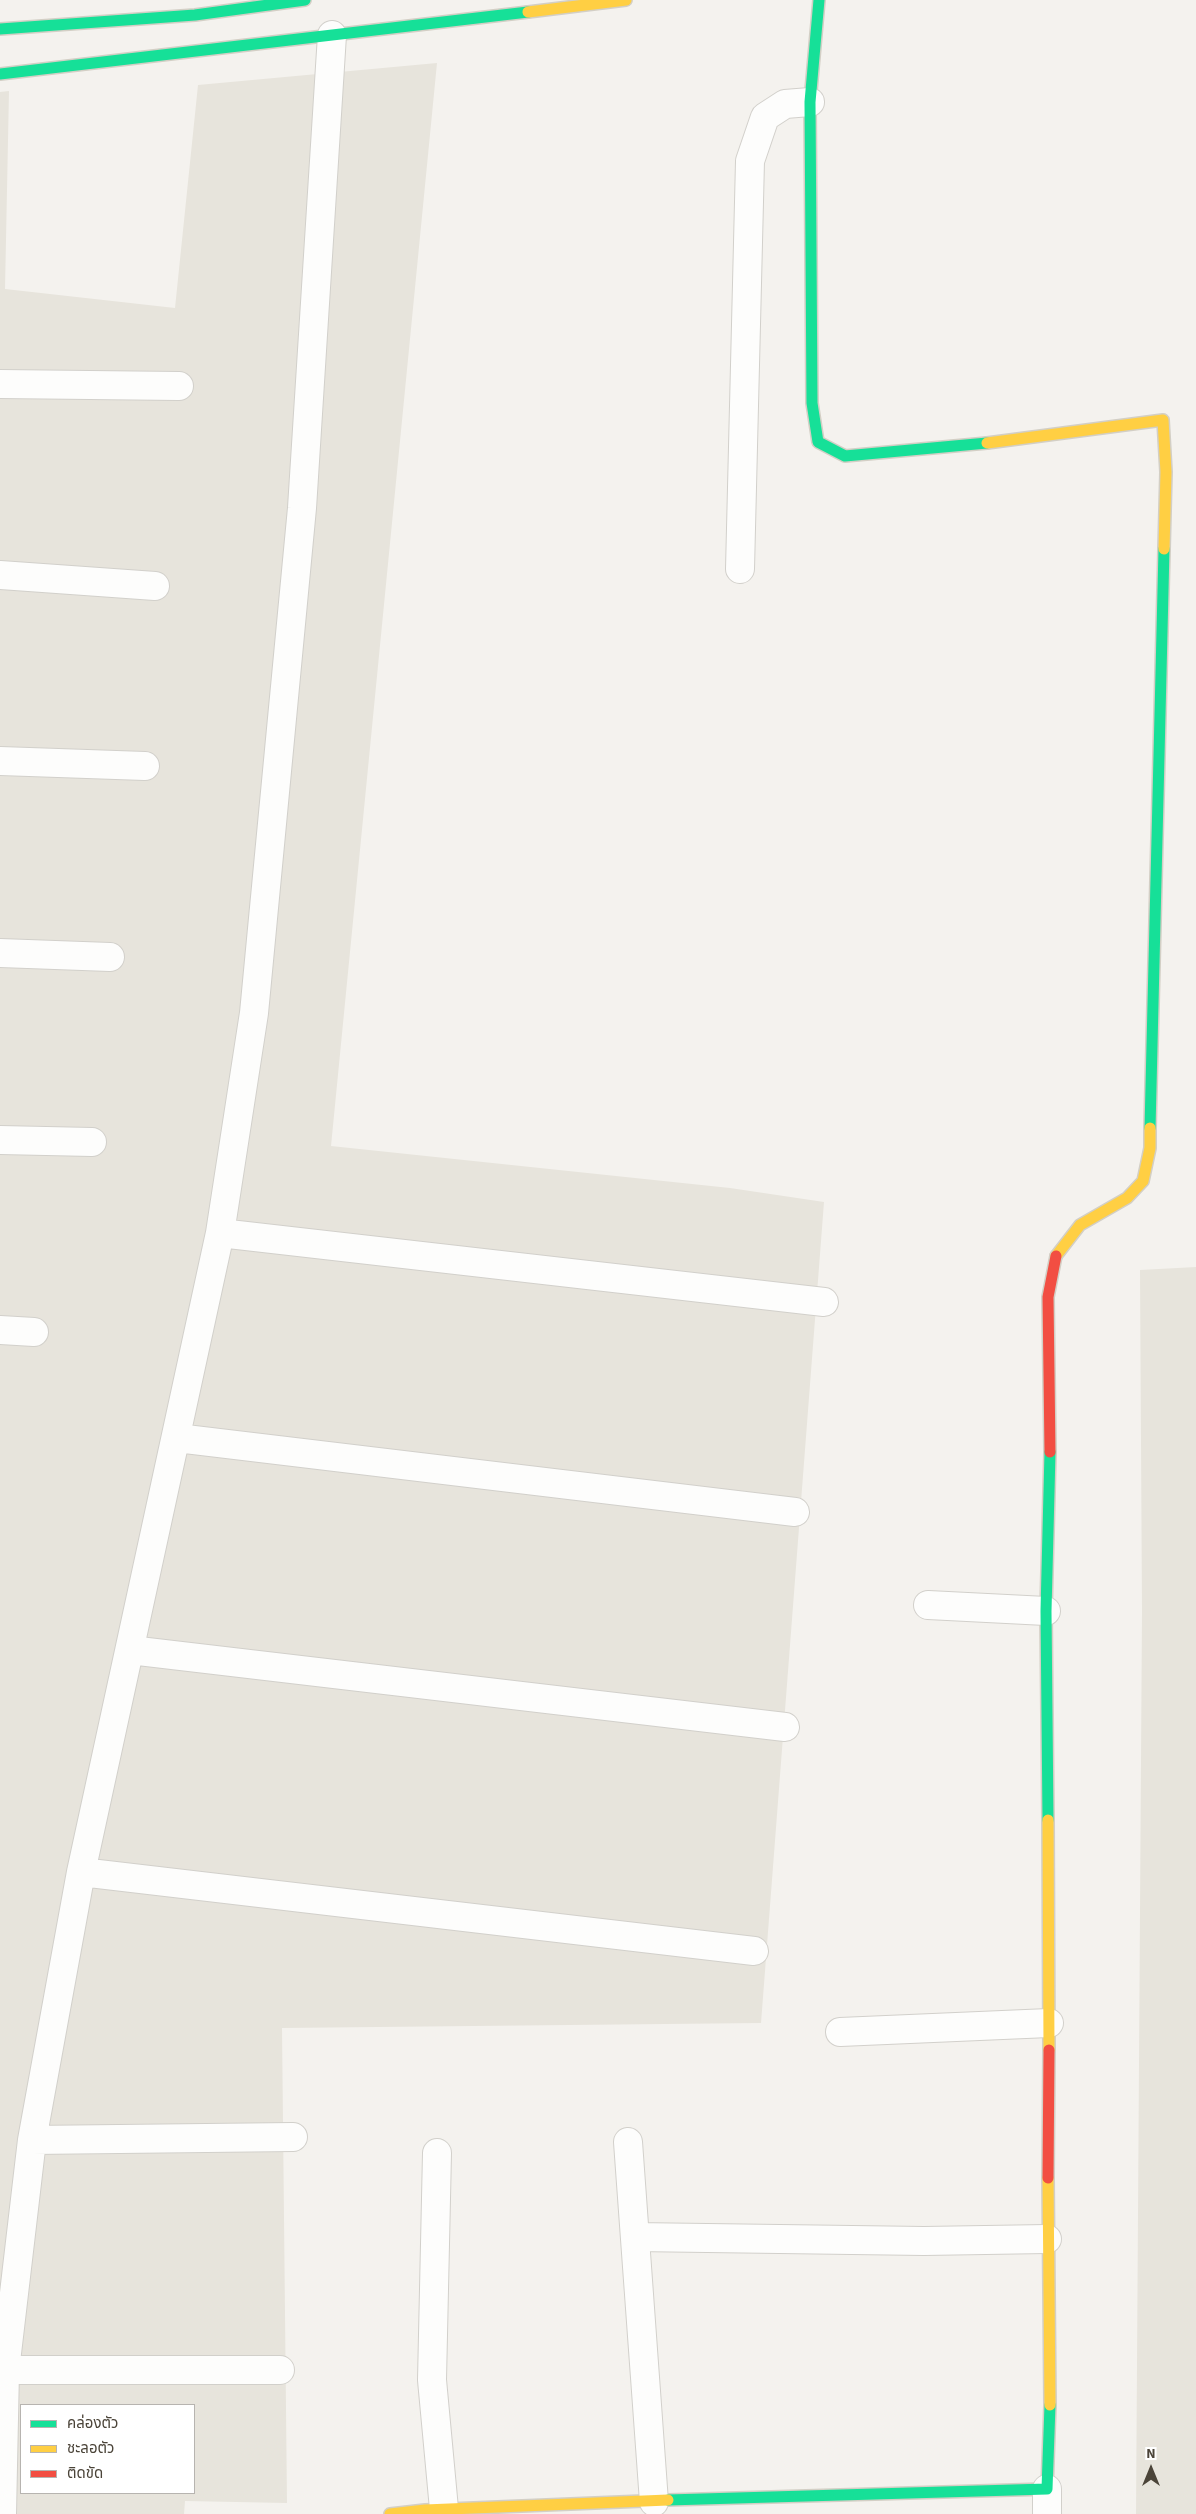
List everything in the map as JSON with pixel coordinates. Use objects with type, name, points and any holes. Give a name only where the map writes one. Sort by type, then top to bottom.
[{"type":"street","points":[[194,0],[196,20]]},
{"type":"street","points":[[0,29],[196,20],[305,0]]},
{"type":"street","points":[[0,74],[198,46],[332,35],[626,0]]},
{"type":"street","points":[[390,2514],[444,2509],[599,2509],[654,2502],[806,2495],[1047,2502],[1050,2421],[1047,2240],[1046,1611],[1050,1499],[1048,1297],[1054,1259],[1080,1225],[1128,1198],[1143,1181],[1150,1148],[1166,482],[1163,420],[1026,439],[845,456],[818,442],[812,403],[810,102],[819,0]]},
{"type":"street","points":[[2,2514],[5,2370],[32,2140],[81,1872],[220,1234],[254,1013],[301,518],[332,35]]},
{"type":"street","points":[[740,569],[750,161],[765,117],[785,104],[810,102]]},
{"type":"street","points":[[0,384],[179,386]]},
{"type":"street","points":[[0,575],[155,586]]},
{"type":"street","points":[[0,761],[145,766]]},
{"type":"street","points":[[0,953],[110,956]]},
{"type":"street","points":[[0,1140],[92,1142]]},
{"type":"street","points":[[220,1234],[824,1302]]},
{"type":"street","points":[[0,1330],[34,1332]]},
{"type":"street","points":[[176,1438],[795,1512]]},
{"type":"street","points":[[928,1605],[1046,1611]]},
{"type":"street","points":[[130,1650],[785,1727]]},
{"type":"street","points":[[81,1872],[754,1952]]},
{"type":"street","points":[[840,2032],[1048,2023]]},
{"type":"street","points":[[32,2140],[293,2136]]},
{"type":"street","points":[[628,2142],[654,2502]]},
{"type":"street","points":[[437,2154],[432,2380],[444,2509]]},
{"type":"street","points":[[635,2237],[924,2241],[1047,2240]]},
{"type":"street","points":[[5,2370],[280,2370]]},
{"type":"shaded area","points":[[437,63],[331,1146],[730,1188],[824,1202],[761,2023],[282,2028],[287,2503],[185,2501],[184,2514],[0,2514],[0,92],[9,91],[5,289],[175,308],[198,85]]},
{"type":"shaded area","points":[[1196,1267],[1196,2514],[1136,2514],[1142,1611],[1140,1270]]},
{"type":"traffic: fast","points":[[0,29],[195,15],[305,0]]},
{"type":"traffic: fast","points":[[819,0],[810,102],[812,403],[818,442],[845,456],[987,443]]},
{"type":"traffic: fast","points":[[0,74],[528,12]]},
{"type":"traffic: fast","points":[[1150,1128],[1164,549]]},
{"type":"traffic: fast","points":[[1048,1820],[1046,1611],[1050,1452]]},
{"type":"traffic: fast","points":[[668,2500],[1047,2489],[1050,2405]]},
{"type":"traffic: slow","points":[[528,12],[626,0]]},
{"type":"traffic: slow","points":[[987,443],[1163,420],[1166,472],[1164,549]]},
{"type":"traffic: slow","points":[[1056,1256],[1080,1225],[1127,1198],[1143,1181],[1150,1148],[1150,1128]]},
{"type":"traffic: slow","points":[[1048,1820],[1049,2050]]},
{"type":"traffic: slow","points":[[1048,2178],[1050,2405]]},
{"type":"traffic: slow","points":[[390,2514],[425,2510],[668,2500]]},
{"type":"traffic: jam","points":[[1050,1452],[1048,1297],[1056,1256]]},
{"type":"traffic: jam","points":[[1048,2178],[1049,2050]]}]
